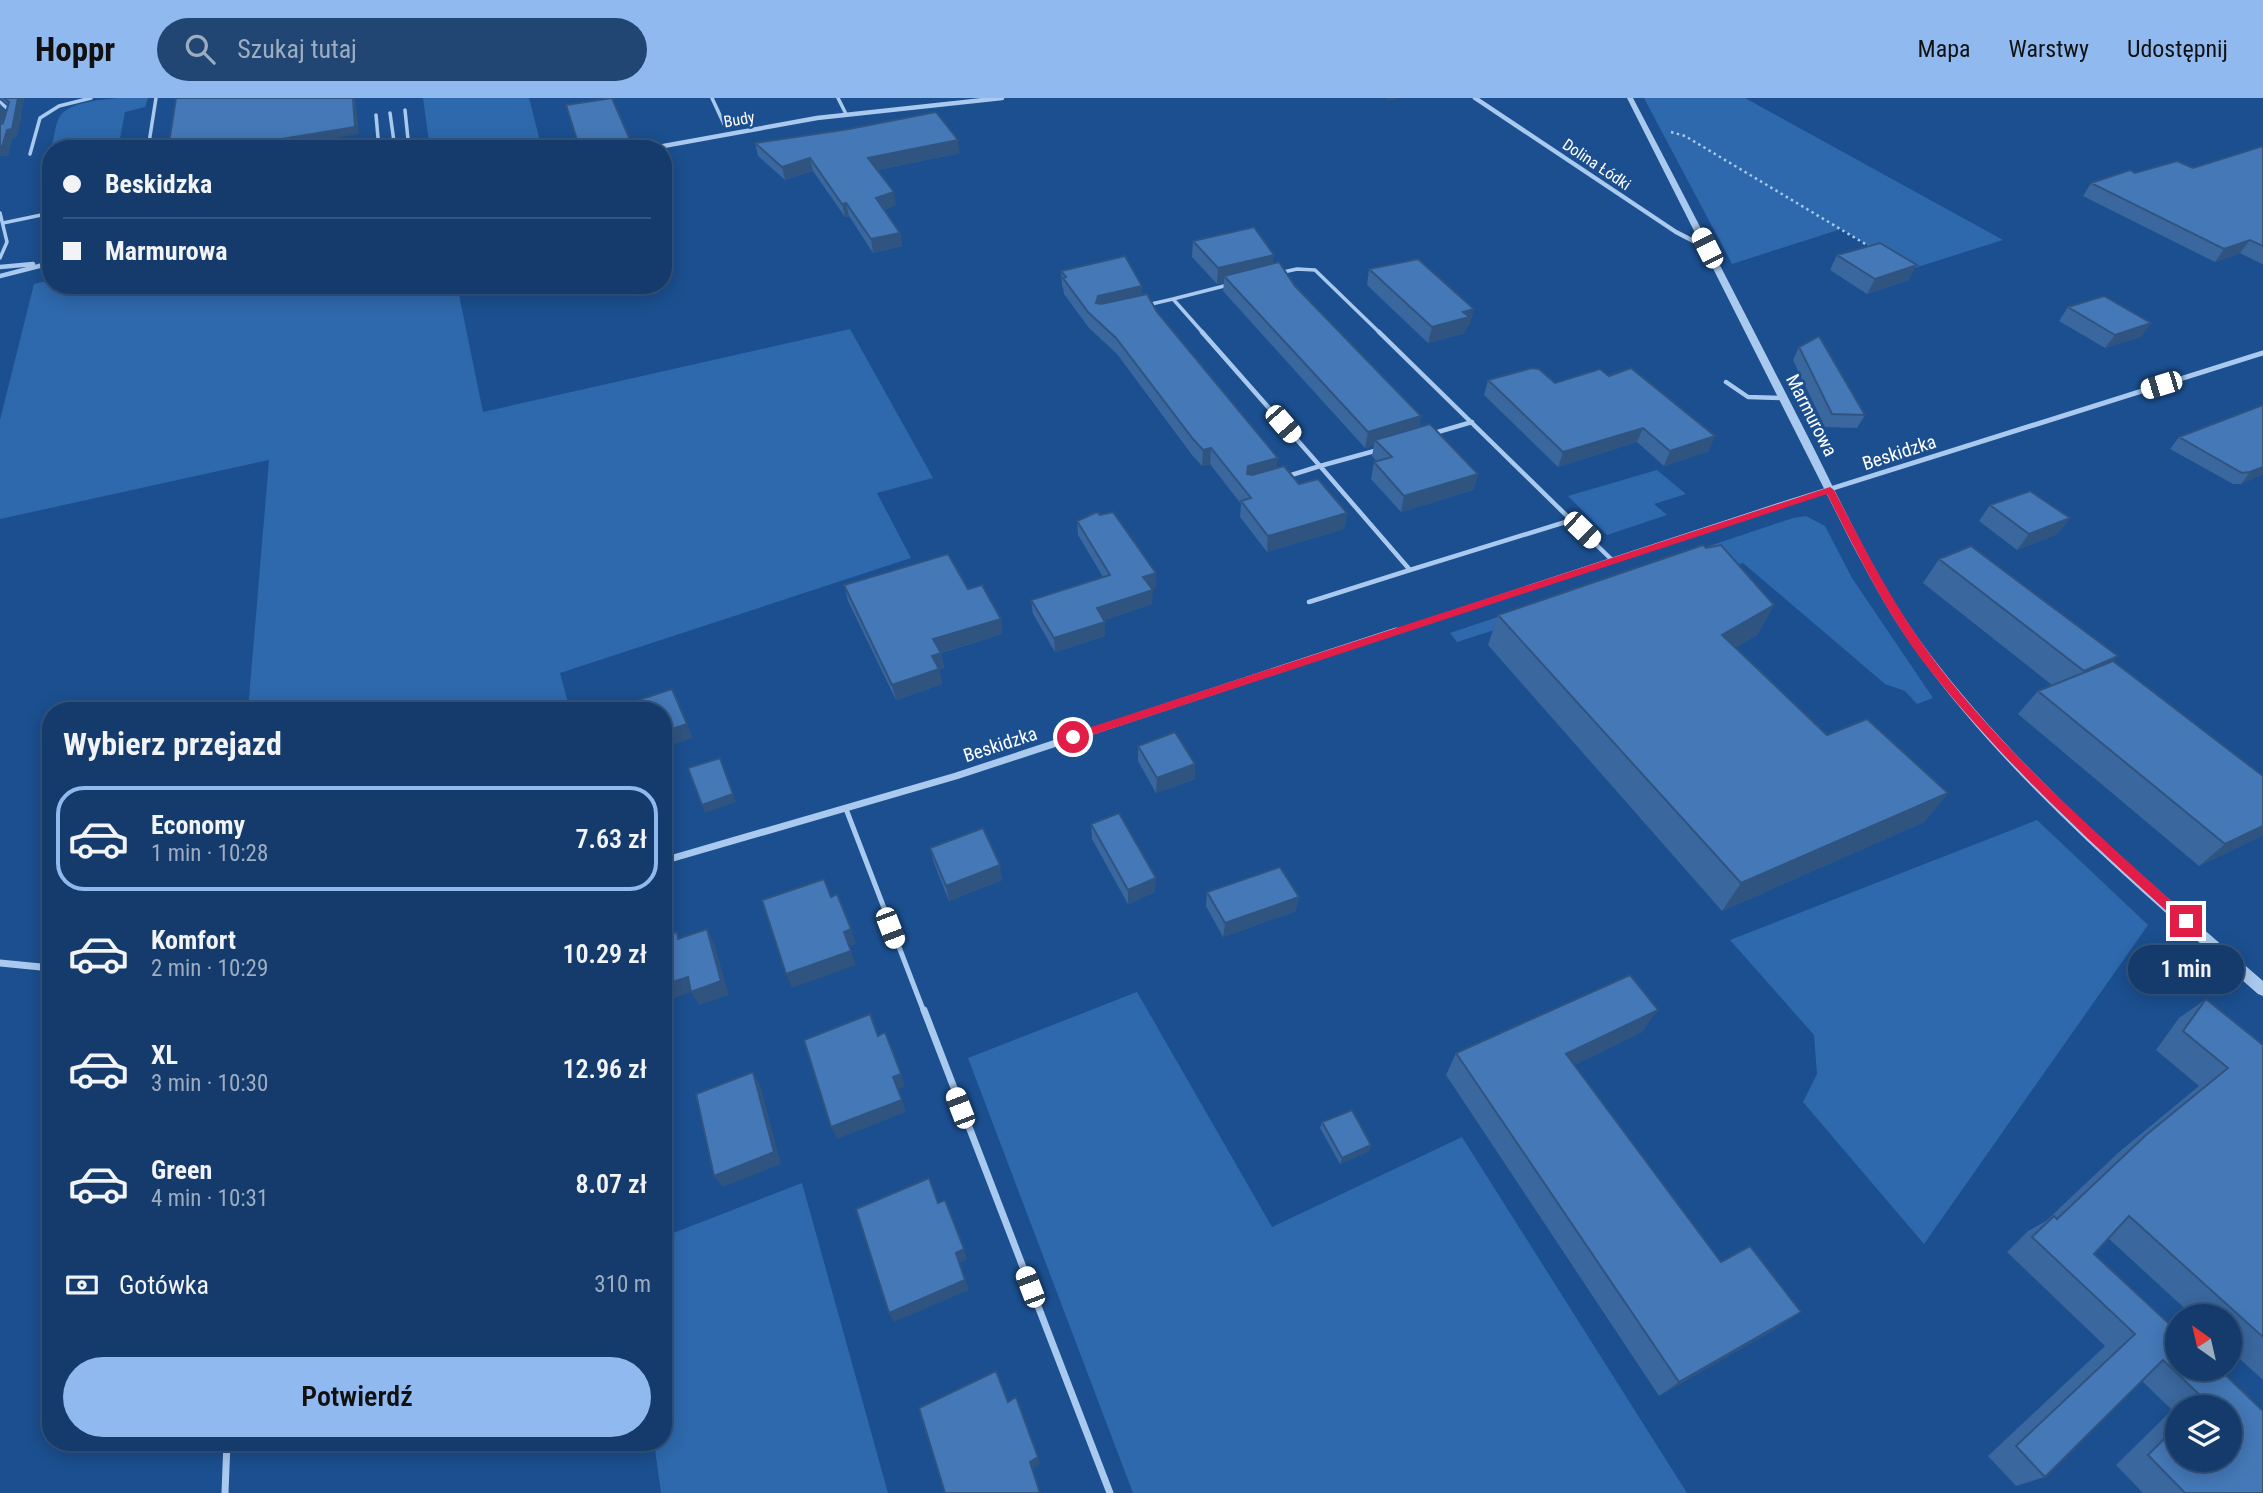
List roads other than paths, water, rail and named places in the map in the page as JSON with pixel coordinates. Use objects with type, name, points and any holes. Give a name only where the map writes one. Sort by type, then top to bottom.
[{"type":"street","name":"Budy","points":[[672,144],[846,114],[1002,98]]},
{"type":"street","name":"Dolina Łódki","points":[[1475,98],[1676,232],[1707,248]]},
{"type":"street","name":"Marmurowa","points":[[1630,98],[1887,599],[1925,655],[1969,710],[2077,822],[2263,990]]},
{"type":"street","points":[[0,267],[42,264]]},
{"type":"street","points":[[0,276],[42,265]]},
{"type":"street","name":"Beskidzka","points":[[672,858],[956,776],[1612,559],[2263,353]]},
{"type":"street","points":[[0,963],[42,967]]},
{"type":"lane","points":[[30,155],[40,118],[59,106],[91,98]]},
{"type":"lane","points":[[149,140],[156,98]]},
{"type":"lane","points":[[712,98],[724,124]]},
{"type":"lane","points":[[838,98],[846,114]]},
{"type":"lane","points":[[0,103],[10,110],[7,119]]},
{"type":"lane","points":[[405,110],[407,140]]},
{"type":"lane","points":[[390,113],[394,140]]},
{"type":"lane","points":[[376,115],[378,140]]},
{"type":"lane","points":[[0,213],[8,247],[0,258]]},
{"type":"lane","points":[[3,223],[42,215]]},
{"type":"lane","points":[[1272,275],[1297,269],[1315,270],[1612,559]]},
{"type":"lane","points":[[1136,307],[1235,284]]},
{"type":"lane","points":[[1173,299],[1410,570]]},
{"type":"lane","points":[[1726,382],[1748,397],[1784,398]]},
{"type":"lane","points":[[1421,437],[1472,422]]},
{"type":"lane","points":[[1273,480],[1383,448]]},
{"type":"lane","points":[[1309,602],[1572,520]]},
{"type":"lane","points":[[846,809],[1110,1493]]},
{"type":"lane","points":[[225,1493],[227,1451]]}]
